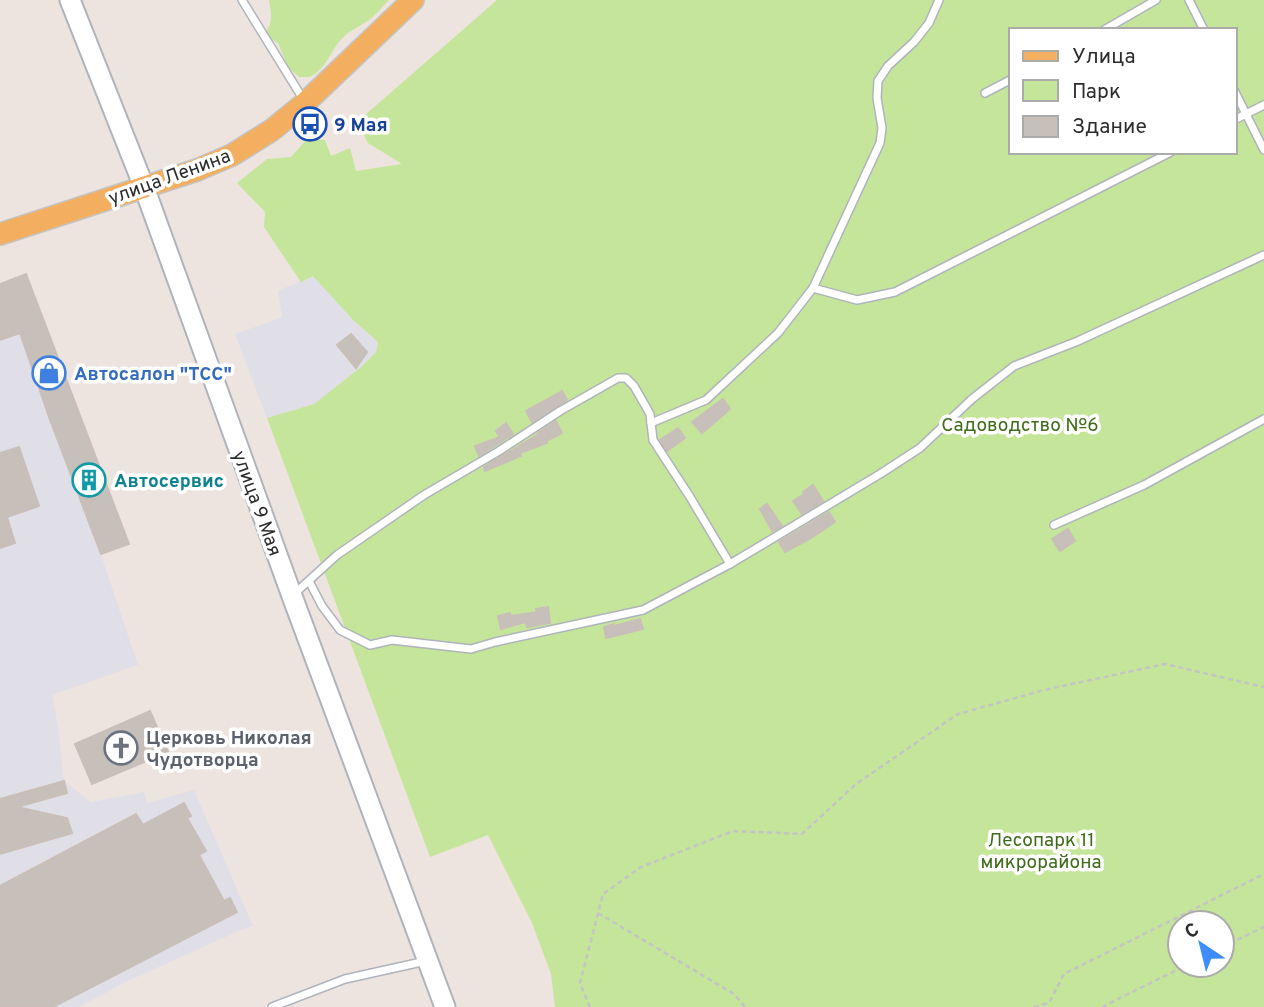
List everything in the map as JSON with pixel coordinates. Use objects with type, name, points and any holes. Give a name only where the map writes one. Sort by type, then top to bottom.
[{"type":"main road","name":"улица 9 Мая","points":[[70,0],[144,187],[445,1007]]},
{"type":"main road","name":"улица Ленина","points":[[0,234],[197,170],[232,155],[272,130],[305,103],[413,0]]},
{"type":"lane","points":[[242,0],[305,103]]},
{"type":"lane","points":[[651,423],[706,400],[778,333],[813,288],[880,143],[882,128],[877,98],[878,81],[888,66],[914,42],[929,23],[939,0]]},
{"type":"lane","points":[[1107,28],[1156,0]]},
{"type":"lane","points":[[1189,0],[1203,28]]},
{"type":"lane","points":[[985,93],[1009,81]]},
{"type":"lane","points":[[1236,94],[1264,150]]},
{"type":"lane","points":[[1236,119],[1264,105]]},
{"type":"lane","points":[[813,288],[857,300],[895,292],[1167,154]]},
{"type":"lane","points":[[309,582],[322,606],[340,630],[370,645],[392,640],[471,649],[643,610],[730,564],[920,448],[972,399],[1014,366],[1078,341],[1264,255]]},
{"type":"lane","points":[[292,596],[337,555],[424,495],[618,378],[626,378],[634,386],[650,414],[653,440],[730,564]]},
{"type":"lane","points":[[1054,526],[1144,485],[1264,419]]},
{"type":"lane","points":[[272,1007],[345,979],[427,961]]},
{"type":"path","points":[[590,1007],[580,983],[603,894],[641,867],[733,831],[802,834],[856,784],[958,714],[1044,690],[1165,664],[1264,687]]},
{"type":"path","points":[[1034,1007],[1049,1003],[1064,974],[1264,874]]},
{"type":"path","points":[[598,913],[734,994],[745,1007]]},
{"type":"path","points":[[1236,940],[1264,927]]},
{"type":"path","points":[[1102,1007],[1166,975]]},
{"type":"shaded area","points":[[313,275],[353,320],[378,342],[376,352],[314,404],[267,418],[235,334],[282,317],[278,291]]},
{"type":"shaded area","points":[[20,333],[49,417],[77,407],[129,544],[101,555],[138,665],[52,695],[64,781],[91,802],[144,792],[147,803],[194,790],[253,926],[128,981],[79,1007],[0,1007],[0,340]]},
{"type":"green space","points":[[269,0],[389,0],[372,18],[341,39],[319,71],[313,75],[299,77],[288,67],[278,43],[265,33],[271,21]]},
{"type":"green space","points":[[497,0],[1264,0],[1264,1007],[555,1007],[551,974],[532,923],[488,835],[430,857],[267,418],[314,404],[361,367],[376,352],[378,342],[353,320],[313,276],[301,282],[264,227],[265,212],[237,183],[267,159],[291,157],[307,139],[325,140],[331,156],[350,148],[356,171],[402,164],[368,143],[357,122]]},
{"type":"building","points":[[26,274],[129,544],[101,554],[20,333],[0,340],[0,284]]},
{"type":"building","points":[[351,334],[367,352],[356,368],[337,345]]},
{"type":"building","points":[[562,391],[567,400],[532,422],[526,411]]},
{"type":"building","points":[[723,399],[730,409],[702,433],[692,422]]},
{"type":"building","points":[[556,421],[562,433],[546,441],[547,443],[520,453],[521,456],[485,471],[484,467]]},
{"type":"building","points":[[506,423],[513,434],[479,456],[475,446],[500,437],[496,431]]},
{"type":"building","points":[[678,428],[685,438],[667,451],[660,440]]},
{"type":"building","points":[[19,447],[39,506],[7,517],[15,543],[0,548],[0,453]]},
{"type":"building","points":[[813,485],[823,501],[802,514],[793,501]]},
{"type":"building","points":[[767,504],[782,526],[772,531],[760,509]]},
{"type":"building","points":[[829,512],[835,522],[785,552],[779,542]]},
{"type":"building","points":[[1068,529],[1075,541],[1060,551],[1052,539]]},
{"type":"building","points":[[548,607],[550,623],[527,627],[526,622],[501,629],[498,616],[537,612],[536,609]]},
{"type":"building","points":[[640,619],[643,629],[606,638],[604,627]]},
{"type":"building","name":"Церковь Николая Чудотворца","points":[[150,711],[168,752],[92,784],[75,744]]},
{"type":"building","points":[[64,781],[67,793],[17,807],[67,818],[72,833],[0,854],[0,799]]},
{"type":"building","points":[[184,803],[191,816],[187,818],[206,851],[199,855],[224,901],[230,898],[237,912],[53,1007],[0,1007],[0,886],[136,814],[143,825]]},
{"type":"place","name":"9 Мая","points":[[310,124]]},
{"type":"place","name":"Автосалон \"ТСС\"","points":[[49,373]]},
{"type":"place","name":"Автосервис","points":[[89,480]]},
{"type":"place","name":"Церковь Николая Чудотворца","points":[[121,748]]},
{"type":"park label","name":"Садоводство №6","points":[[1020,424]]},
{"type":"park label","name":"Лесопарк 11 микрорайона","points":[[1041,850]]}]
